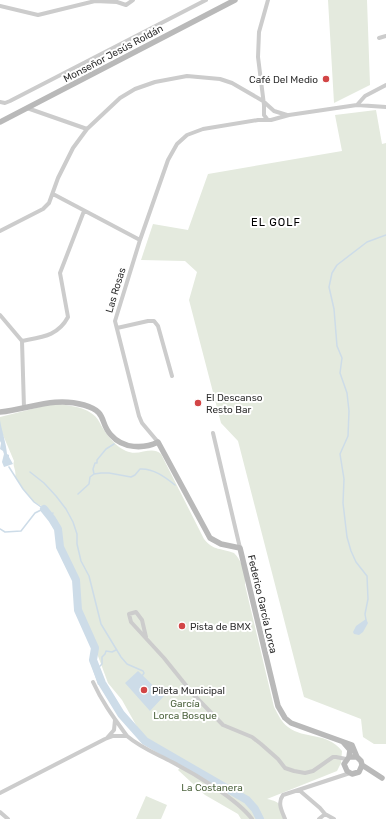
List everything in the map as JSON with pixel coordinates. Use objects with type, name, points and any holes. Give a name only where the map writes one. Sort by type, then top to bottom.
[{"type":"street","points":[[0,6],[38,15],[95,0],[116,1],[126,5],[133,0]]},
{"type":"street","points":[[0,102],[5,103],[10,101],[206,0]]},
{"type":"street","name":"Monseñor Jesús Roldán","points":[[0,122],[235,0]]},
{"type":"street","points":[[268,0],[259,32],[258,57],[264,113],[267,119],[271,120],[289,115],[357,105],[386,107]]},
{"type":"street","points":[[379,38],[386,36]]},
{"type":"street","points":[[0,231],[43,209],[49,203],[58,178],[73,148],[87,129],[120,98],[135,89],[155,82],[187,76],[204,76],[220,79],[232,83],[263,101],[273,110],[275,114],[274,118]]},
{"type":"street","points":[[357,105],[365,96],[386,85]]},
{"type":"street","points":[[253,95],[258,95],[262,92]]},
{"type":"street","points":[[27,108],[87,129]]},
{"type":"street","points":[[258,120],[266,110],[273,110],[289,115]]},
{"type":"street","name":"Las Rosas","points":[[240,548],[221,544],[210,538],[158,442],[142,423],[115,321],[140,240],[168,160],[177,144],[187,135],[203,129],[267,119]]},
{"type":"street","points":[[53,194],[140,240]]},
{"type":"street","points":[[22,341],[52,333],[60,329],[68,317],[60,273],[84,211]]},
{"type":"street","points":[[0,315],[22,341],[24,408]]},
{"type":"street","points":[[117,328],[148,320],[154,321],[158,326],[172,376]]},
{"type":"street","points":[[0,412],[55,401],[84,405],[98,411],[102,415],[106,428],[111,436],[125,444],[139,448],[158,442]]},
{"type":"street","name":"Federico García Lorca","points":[[213,433],[281,712],[284,718],[291,723],[352,745],[362,765],[385,779]]},
{"type":"street","points":[[146,637],[142,620],[136,612],[129,614],[131,622],[146,637],[193,694],[223,725],[252,738],[261,744],[278,759],[285,768],[305,773],[313,771],[332,757],[357,757]]},
{"type":"street","points":[[93,682],[99,695],[115,719],[127,736],[136,744],[173,762],[208,783],[244,809],[252,819]]},
{"type":"street","points":[[0,793],[107,738],[115,729],[115,719]]},
{"type":"street","points":[[107,738],[127,736]]},
{"type":"street","points":[[285,819],[279,803],[283,795],[350,773],[344,767],[350,750],[348,746],[341,741]]},
{"type":"street","points":[[358,772],[361,770],[362,765]]},
{"type":"street","name":"Federico García Lorca","points":[[350,773],[355,774],[358,772],[370,774],[385,779]]},
{"type":"street","points":[[299,790],[326,814],[334,819]]},
{"type":"street","points":[[0,812],[8,819]]},
{"type":"street","points":[[319,819],[326,814]]},
{"type":"green space","points":[[328,0],[367,0],[370,85],[334,103]]},
{"type":"green space","points":[[376,110],[382,144],[386,143],[386,744],[374,744],[363,737],[361,719],[304,697],[238,441],[221,423],[189,300],[197,272],[185,261],[141,260],[153,224],[188,230],[208,174],[342,151],[335,115]]},
{"type":"green space","points":[[56,403],[74,406],[93,415],[111,439],[119,447],[126,451],[136,453],[153,451],[161,454],[204,539],[211,546],[234,553],[241,563],[274,707],[278,715],[288,727],[295,731],[322,738],[336,745],[342,751],[341,763],[337,771],[267,799],[275,801],[280,805],[285,819],[241,819],[238,814],[205,795],[178,770],[184,763],[193,765],[145,741],[122,700],[108,683],[95,648],[78,610],[76,580],[60,547],[58,529],[43,507],[34,502],[15,477],[14,461],[0,428],[0,417]]},
{"type":"green space","points":[[146,796],[167,805],[161,819],[136,819]]},
{"type":"water","points":[[0,420],[7,454],[9,455],[13,464],[4,467],[2,462],[4,454],[0,449]]},
{"type":"water","points":[[366,619],[368,623],[363,632],[359,635],[354,634],[353,632],[356,626]]},
{"type":"water","points":[[96,659],[105,682],[98,685],[90,661]]},
{"type":"water","name":"Pileta Municipal","points":[[138,671],[164,696],[150,711],[125,683]]},
{"type":"waterway","points":[[366,620],[365,614],[368,599],[367,576],[356,562],[351,551],[347,537],[343,503],[344,479],[340,454],[348,436],[349,411],[347,393],[340,373],[342,358],[337,346],[334,309],[329,287],[332,273],[337,265],[367,242],[386,235]]},
{"type":"waterway","points":[[78,494],[89,484],[90,477],[94,474],[93,469],[95,463],[97,463],[97,460],[106,449],[114,444]]},
{"type":"waterway","points":[[9,467],[23,489],[34,502],[44,509]]},
{"type":"waterway","points":[[94,474],[109,473],[131,477],[140,469],[145,469],[159,474],[175,485]]},
{"type":"waterway","points":[[30,472],[44,483],[66,509],[77,534],[77,544],[81,561],[89,576],[101,624],[121,657],[127,664],[143,671],[144,673],[142,676]]},
{"type":"waterway","points":[[0,529],[5,532],[21,531],[35,513],[43,509]]},
{"type":"waterway","points":[[44,509],[58,529],[60,547],[76,580],[78,610],[95,648],[93,660],[102,683],[121,714],[145,741],[247,800],[255,809],[260,819]]},
{"type":"waterway","points":[[52,519],[51,515],[53,513]]},
{"type":"waterway","points":[[98,668],[102,664],[102,657],[106,651],[112,652],[116,650]]},
{"type":"place","name":"Café Del Medio","points":[[326,79]]},
{"type":"place","name":"El Descanso Resto Bar","points":[[198,403]]},
{"type":"place","name":"Pista de BMX","points":[[182,626]]},
{"type":"place","name":"Pileta Municipal","points":[[144,690]]},
{"type":"district","name":"EL GOLF","points":[[276,222]]},
{"type":"park label","name":"García Lorca Bosque","points":[[185,708]]},
{"type":"park label","name":"La Costanera","points":[[212,787]]}]
